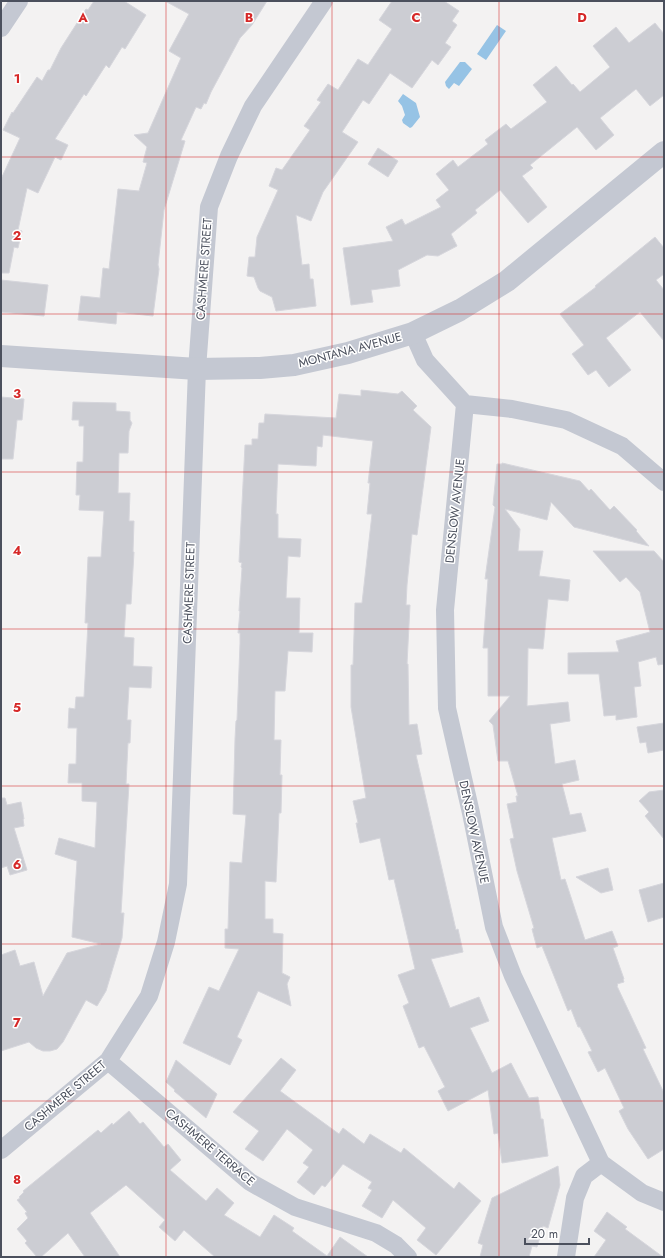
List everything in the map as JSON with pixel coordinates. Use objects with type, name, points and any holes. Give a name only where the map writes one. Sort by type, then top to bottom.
[{"type":"street","points":[[1,28],[19,1]]},
{"type":"street","name":"CASHMERE STREET","points":[[1,1150],[108,1061],[150,996],[166,942],[178,884],[197,369],[209,207],[229,156],[252,106],[324,1]]},
{"type":"street","name":"MONTANA AVENUE","points":[[1,356],[197,369],[260,368],[294,365],[348,353],[413,333],[460,310],[507,281],[664,152]]},
{"type":"street","points":[[413,333],[425,360],[465,404],[512,409],[566,420],[622,446],[664,482]]},
{"type":"street","name":"DENSLOW AVENUE","points":[[465,404],[445,610],[447,708],[471,813],[494,927],[513,976],[601,1163],[642,1193],[664,1202]]},
{"type":"street","name":"CASHMERE TERRACE","points":[[108,1061],[250,1182],[295,1208],[376,1233],[396,1245],[408,1257]]},
{"type":"street","points":[[566,1257],[578,1191],[584,1176],[601,1163]]},
{"type":"water","points":[[497,25],[506,31],[486,60],[477,54]]},
{"type":"water","points":[[460,62],[465,62],[472,69],[459,86],[454,83],[449,89],[445,82]]},
{"type":"water","points":[[403,94],[416,103],[420,117],[410,128],[403,123],[402,120],[405,115],[402,106],[398,101]]},
{"type":"building","points":[[94,1],[124,1],[146,15],[125,49],[122,47],[109,68],[106,65],[86,96],[84,94],[55,139],[68,145],[61,160],[55,157],[38,193],[27,188],[18,230],[22,231],[18,248],[14,247],[9,273],[1,273],[1,179],[20,138],[3,130],[12,112],[13,113],[37,77],[42,81],[48,70],[50,70],[61,48],[86,9],[88,10]]},
{"type":"building","points":[[165,1],[267,1],[252,25],[240,38],[206,104],[204,103],[201,109],[196,107],[181,140],[185,141],[164,210],[153,316],[117,312],[116,324],[78,320],[81,296],[100,298],[103,268],[109,269],[118,189],[139,191],[147,163],[143,162],[147,147],[134,135],[148,133],[181,58],[169,51],[189,14]]},
{"type":"building","points":[[392,1],[444,1],[459,11],[452,21],[457,25],[445,43],[451,47],[438,65],[432,60],[412,88],[390,73],[369,104],[363,100],[342,132],[358,142],[323,192],[311,221],[296,215],[302,265],[309,264],[310,279],[313,279],[316,306],[276,311],[272,297],[260,291],[254,277],[247,276],[249,257],[255,257],[257,237],[278,190],[269,186],[276,168],[282,170],[310,130],[304,126],[321,102],[317,100],[328,84],[338,90],[358,59],[368,65],[392,29],[379,20]]},
{"type":"building","points":[[655,23],[664,34],[664,95],[650,106],[636,89],[600,118],[614,135],[596,150],[577,127],[530,165],[533,168],[522,176],[547,207],[528,223],[500,190],[475,210],[477,213],[451,234],[457,246],[438,256],[427,255],[398,270],[400,286],[371,290],[373,302],[351,305],[343,248],[393,241],[386,227],[402,219],[405,225],[441,207],[436,200],[449,190],[436,174],[453,160],[458,167],[488,144],[485,140],[506,124],[511,129],[547,102],[533,85],[556,66],[580,92],[610,67],[593,46],[616,27],[629,43]]},
{"type":"building","points":[[378,148],[398,161],[388,177],[368,164]]},
{"type":"building","points":[[655,237],[664,248],[664,274],[656,280],[664,290],[664,341],[640,312],[606,338],[631,370],[609,387],[596,370],[588,375],[572,354],[584,345],[560,314],[596,287],[595,286]]},
{"type":"building","points":[[1,280],[48,285],[44,316],[1,312]]},
{"type":"building","points":[[361,390],[398,394],[402,391],[417,406],[413,410],[431,427],[417,535],[412,534],[407,585],[406,605],[410,605],[407,664],[409,725],[417,724],[422,754],[416,755],[456,930],[458,929],[463,952],[431,959],[450,1008],[479,997],[489,1021],[470,1028],[492,1073],[511,1063],[529,1098],[538,1097],[541,1119],[543,1119],[548,1156],[502,1163],[498,1133],[494,1134],[488,1090],[448,1111],[438,1091],[445,1087],[424,1046],[419,1048],[403,1006],[409,1003],[398,975],[415,969],[394,879],[389,880],[380,838],[360,843],[356,823],[358,823],[353,801],[366,798],[351,707],[351,665],[353,665],[355,603],[362,603],[372,514],[367,514],[370,483],[368,483],[373,441],[323,435],[322,447],[317,446],[316,466],[278,464],[276,514],[278,514],[278,538],[301,539],[300,557],[288,556],[286,598],[300,598],[299,633],[313,633],[312,652],[288,651],[285,691],[275,691],[274,740],[281,740],[281,813],[279,813],[276,882],[265,881],[265,919],[273,919],[273,933],[283,934],[282,973],[290,977],[287,984],[291,1006],[258,991],[237,1037],[242,1040],[230,1065],[183,1043],[209,987],[219,991],[239,949],[225,948],[225,929],[228,929],[230,862],[242,863],[246,815],[233,814],[240,644],[240,633],[238,633],[242,568],[242,563],[239,562],[245,445],[252,445],[252,439],[258,439],[259,423],[264,423],[265,414],[336,418],[339,394],[361,396]]},
{"type":"building","points":[[1,397],[24,399],[22,420],[17,420],[13,459],[1,459]]},
{"type":"building","points":[[73,402],[116,403],[116,411],[130,412],[130,420],[132,423],[129,431],[128,453],[119,453],[118,493],[130,493],[129,521],[134,521],[131,604],[126,604],[124,637],[134,638],[133,666],[152,667],[151,688],[129,687],[127,720],[131,720],[126,784],[129,784],[121,913],[124,913],[122,938],[106,991],[97,1006],[86,1000],[63,1042],[57,1049],[43,1051],[36,1048],[29,1042],[1,1051],[1,955],[15,950],[20,966],[34,962],[43,996],[67,953],[101,944],[72,937],[77,861],[55,854],[59,838],[95,848],[97,802],[82,801],[82,783],[68,783],[69,764],[76,764],[77,728],[68,728],[69,708],[75,709],[76,697],[84,697],[88,623],[85,623],[88,557],[101,557],[104,511],[79,510],[80,495],[76,495],[77,462],[83,462],[84,426],[79,426],[79,420],[72,420]]},
{"type":"building","points":[[502,463],[580,481],[589,491],[591,489],[610,510],[614,506],[637,530],[636,531],[649,546],[574,527],[551,502],[547,520],[505,509],[520,529],[518,551],[543,551],[539,576],[570,580],[568,601],[548,599],[543,649],[528,648],[527,706],[568,702],[570,721],[550,724],[555,764],[575,760],[579,780],[562,784],[570,815],[581,813],[586,831],[552,838],[561,880],[565,879],[585,940],[612,931],[618,946],[613,948],[624,979],[624,982],[617,984],[617,986],[646,1048],[643,1049],[664,1093],[664,1149],[648,1159],[628,1129],[619,1111],[624,1108],[605,1068],[598,1072],[588,1052],[592,1051],[580,1027],[578,1027],[571,1009],[568,1011],[542,946],[537,948],[532,929],[534,928],[517,871],[510,839],[514,838],[507,804],[517,802],[516,796],[518,796],[508,761],[498,761],[493,725],[489,721],[510,696],[488,696],[488,648],[483,648],[488,579],[485,579],[495,507],[493,505],[497,464]]},
{"type":"building","points":[[593,551],[654,551],[664,562],[664,664],[658,665],[656,657],[638,662],[641,686],[634,687],[637,717],[616,720],[616,715],[604,716],[599,674],[568,674],[568,653],[619,652],[616,641],[650,632],[640,592],[626,577],[620,582]]},
{"type":"building","points":[[664,723],[664,750],[648,753],[646,742],[640,743],[637,727]]},
{"type":"building","points":[[664,790],[664,839],[645,816],[649,812],[639,801],[649,792]]},
{"type":"building","points":[[1,798],[5,798],[7,805],[21,802],[24,819],[24,826],[14,828],[27,870],[10,875],[7,866],[1,868]]},
{"type":"building","points":[[608,868],[613,890],[601,893],[576,877]]},
{"type":"building","points":[[664,883],[664,917],[648,922],[639,890]]},
{"type":"building","points":[[281,1058],[296,1070],[280,1091],[339,1134],[343,1128],[364,1144],[370,1134],[401,1153],[404,1148],[454,1189],[459,1182],[481,1201],[436,1255],[417,1240],[426,1228],[393,1200],[382,1218],[362,1206],[372,1190],[368,1188],[372,1182],[343,1164],[325,1187],[322,1185],[314,1195],[297,1182],[309,1167],[303,1163],[313,1150],[287,1129],[263,1161],[245,1149],[259,1131],[233,1112]]},
{"type":"building","points":[[176,1060],[217,1094],[206,1118],[174,1091],[175,1090],[166,1082]]},
{"type":"building","points":[[129,1111],[140,1124],[143,1122],[164,1147],[168,1144],[181,1160],[170,1170],[206,1201],[217,1188],[234,1203],[224,1215],[260,1237],[274,1215],[294,1228],[292,1231],[327,1256],[340,1237],[368,1257],[215,1257],[184,1230],[175,1241],[159,1227],[165,1220],[126,1185],[90,1213],[120,1257],[85,1257],[68,1233],[41,1257],[37,1257],[25,1243],[27,1241],[17,1229],[28,1218],[25,1213],[27,1212],[17,1200],[24,1192],[23,1191],[98,1130],[101,1133]]},
{"type":"building","points":[[558,1166],[560,1185],[548,1228],[543,1226],[537,1247],[532,1246],[529,1257],[480,1257],[483,1245],[478,1243],[492,1198]]},
{"type":"building","points":[[607,1212],[627,1227],[625,1229],[663,1257],[594,1257],[606,1240],[594,1231]]}]
